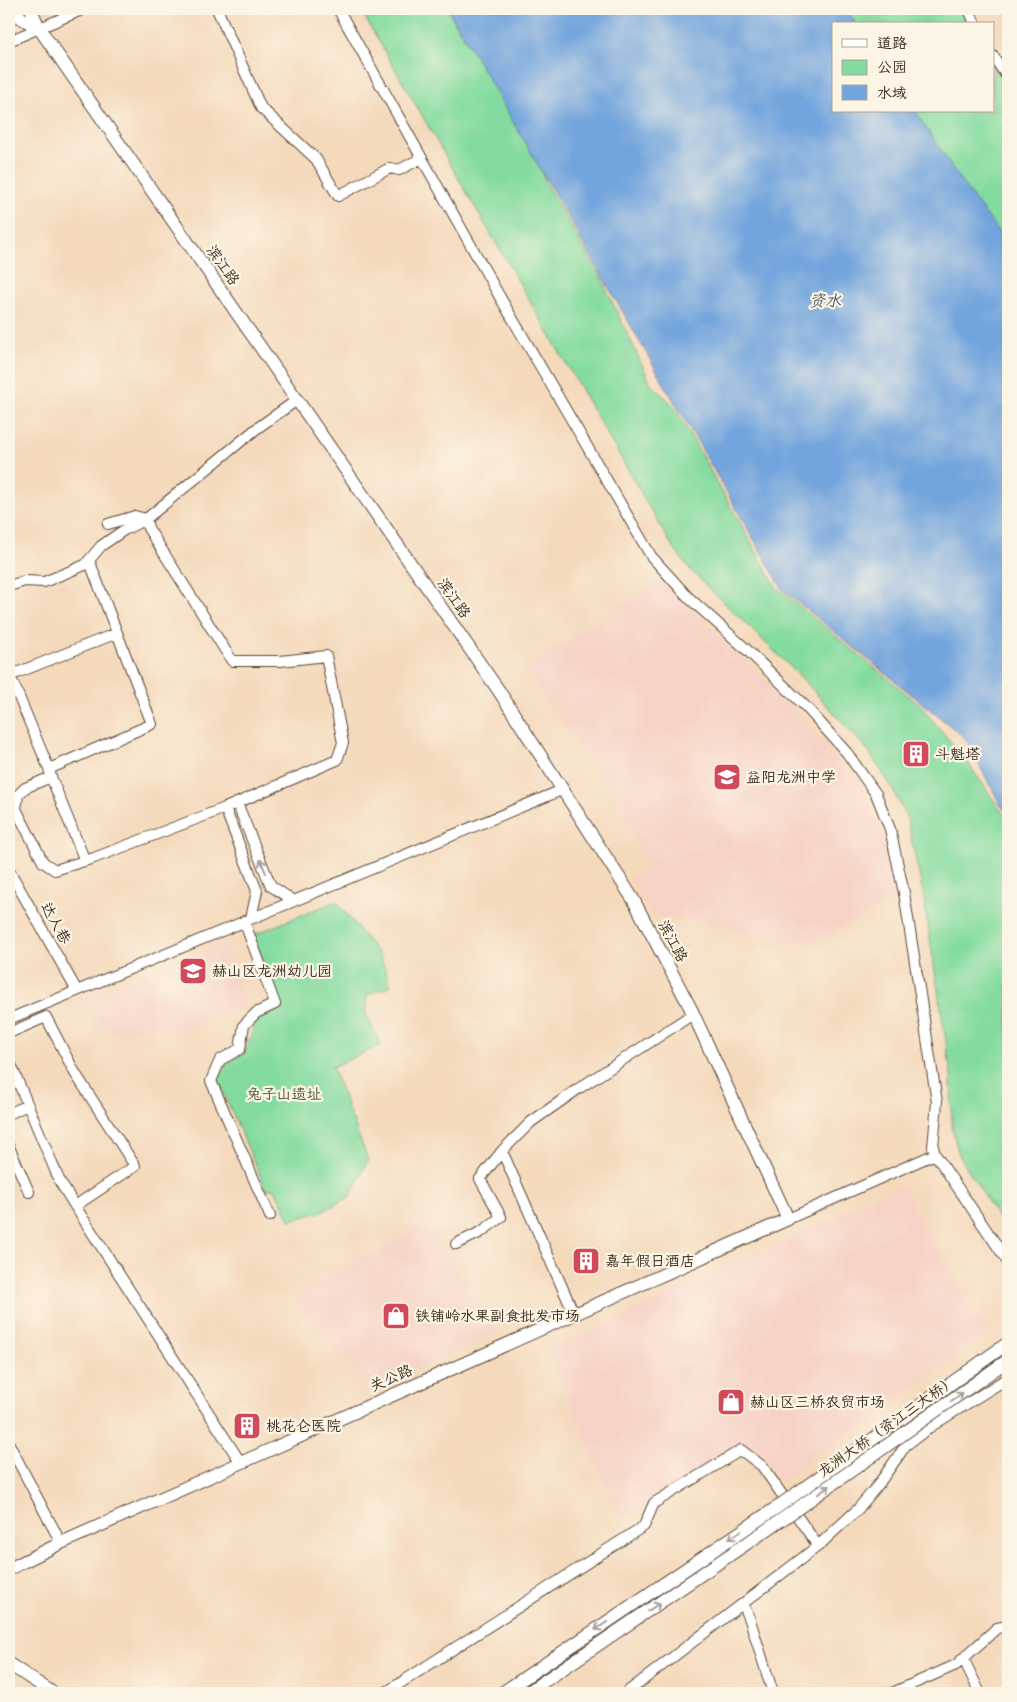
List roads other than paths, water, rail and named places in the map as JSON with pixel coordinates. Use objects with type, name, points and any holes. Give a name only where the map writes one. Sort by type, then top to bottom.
[{"type":"main road","name":"滨江路","points":[[15,9],[21,18],[39,28]]},
{"type":"main road","name":"滨江路","points":[[31,9],[39,28],[499,691],[633,899],[693,1014],[788,1218]]},
{"type":"main road","name":"关公路","points":[[9,1569],[61,1543],[788,1218]]},
{"type":"main road","name":"龙洲大桥（资江三大桥）","points":[[502,1693],[776,1508],[1008,1343]]},
{"type":"main road","name":"龙洲大桥（资江三大桥）","points":[[527,1693],[784,1518],[1008,1360]]},
{"type":"main road","points":[[9,1664],[53,1693]]},
{"type":"street","points":[[9,41],[84,9]]},
{"type":"street","points":[[217,9],[261,108],[316,159],[338,196],[390,168],[398,170],[422,158]]},
{"type":"street","points":[[338,9],[501,299],[651,556],[688,598],[807,708],[847,753],[876,794],[890,829],[906,902],[937,1102],[933,1147],[935,1154],[1008,1262]]},
{"type":"street","points":[[970,9],[974,22]]},
{"type":"street","points":[[994,57],[1008,78]]},
{"type":"street","points":[[9,586],[25,581],[44,582],[85,565],[100,546],[124,530],[146,519],[256,429],[297,400]]},
{"type":"street","points":[[108,524],[135,516],[146,519]]},
{"type":"street","points":[[89,560],[152,724],[50,773],[25,788],[18,795],[16,809],[44,862],[55,870],[85,861],[225,808],[337,760],[343,743],[326,656],[280,661],[232,661],[148,528],[146,519]]},
{"type":"street","points":[[85,861],[9,674],[117,633]]},
{"type":"street","points":[[9,1019],[562,790]]},
{"type":"street","points":[[237,803],[271,886],[294,901]]},
{"type":"street","points":[[225,808],[257,891],[248,920],[275,1004],[256,1013],[244,1025],[240,1049],[220,1060],[211,1081],[270,1216]]},
{"type":"street","name":"达人巷","points":[[9,870],[77,991]]},
{"type":"street","points":[[456,1244],[481,1232],[501,1217],[480,1178],[502,1151],[531,1122],[693,1014]]},
{"type":"street","points":[[9,1033],[46,1017],[75,1073],[135,1166],[75,1206]]},
{"type":"street","points":[[9,1060],[60,1182],[241,1463]]},
{"type":"street","points":[[9,1114],[27,1105]]},
{"type":"street","points":[[9,1147],[29,1192]]},
{"type":"street","points":[[502,1151],[574,1314]]},
{"type":"street","points":[[788,1218],[935,1154]]},
{"type":"street","points":[[626,1693],[818,1546],[858,1509],[878,1485],[906,1445],[933,1425],[1008,1378]]},
{"type":"street","points":[[9,1444],[61,1543]]},
{"type":"street","points":[[385,1693],[644,1526],[654,1503],[741,1450],[762,1466],[818,1546]]},
{"type":"street","points":[[743,1603],[773,1693]]},
{"type":"street","points":[[892,1693],[956,1664],[997,1628],[1008,1626]]},
{"type":"street","points":[[963,1658],[980,1693]]},
{"type":"water","name":"资水","points":[[448,9],[846,9],[855,22],[832,22],[832,112],[916,112],[963,184],[1008,244],[1008,814],[1001,806],[965,738],[783,590]]},
{"type":"place","name":"斗魁塔","points":[[916,754]]},
{"type":"place","name":"益阳龙洲中学","points":[[727,777]]},
{"type":"place","name":"赫山区龙洲幼儿园","points":[[193,971]]},
{"type":"place","name":"嘉年假日酒店","points":[[586,1261]]},
{"type":"place","name":"铁铺岭水果副食批发市场","points":[[396,1316]]},
{"type":"place","name":"赫山区三桥农贸市场","points":[[731,1402]]},
{"type":"place","name":"桃花仑医院","points":[[247,1426]]},
{"type":"park label","name":"兔子山遗址","points":[[284,1094]]}]
